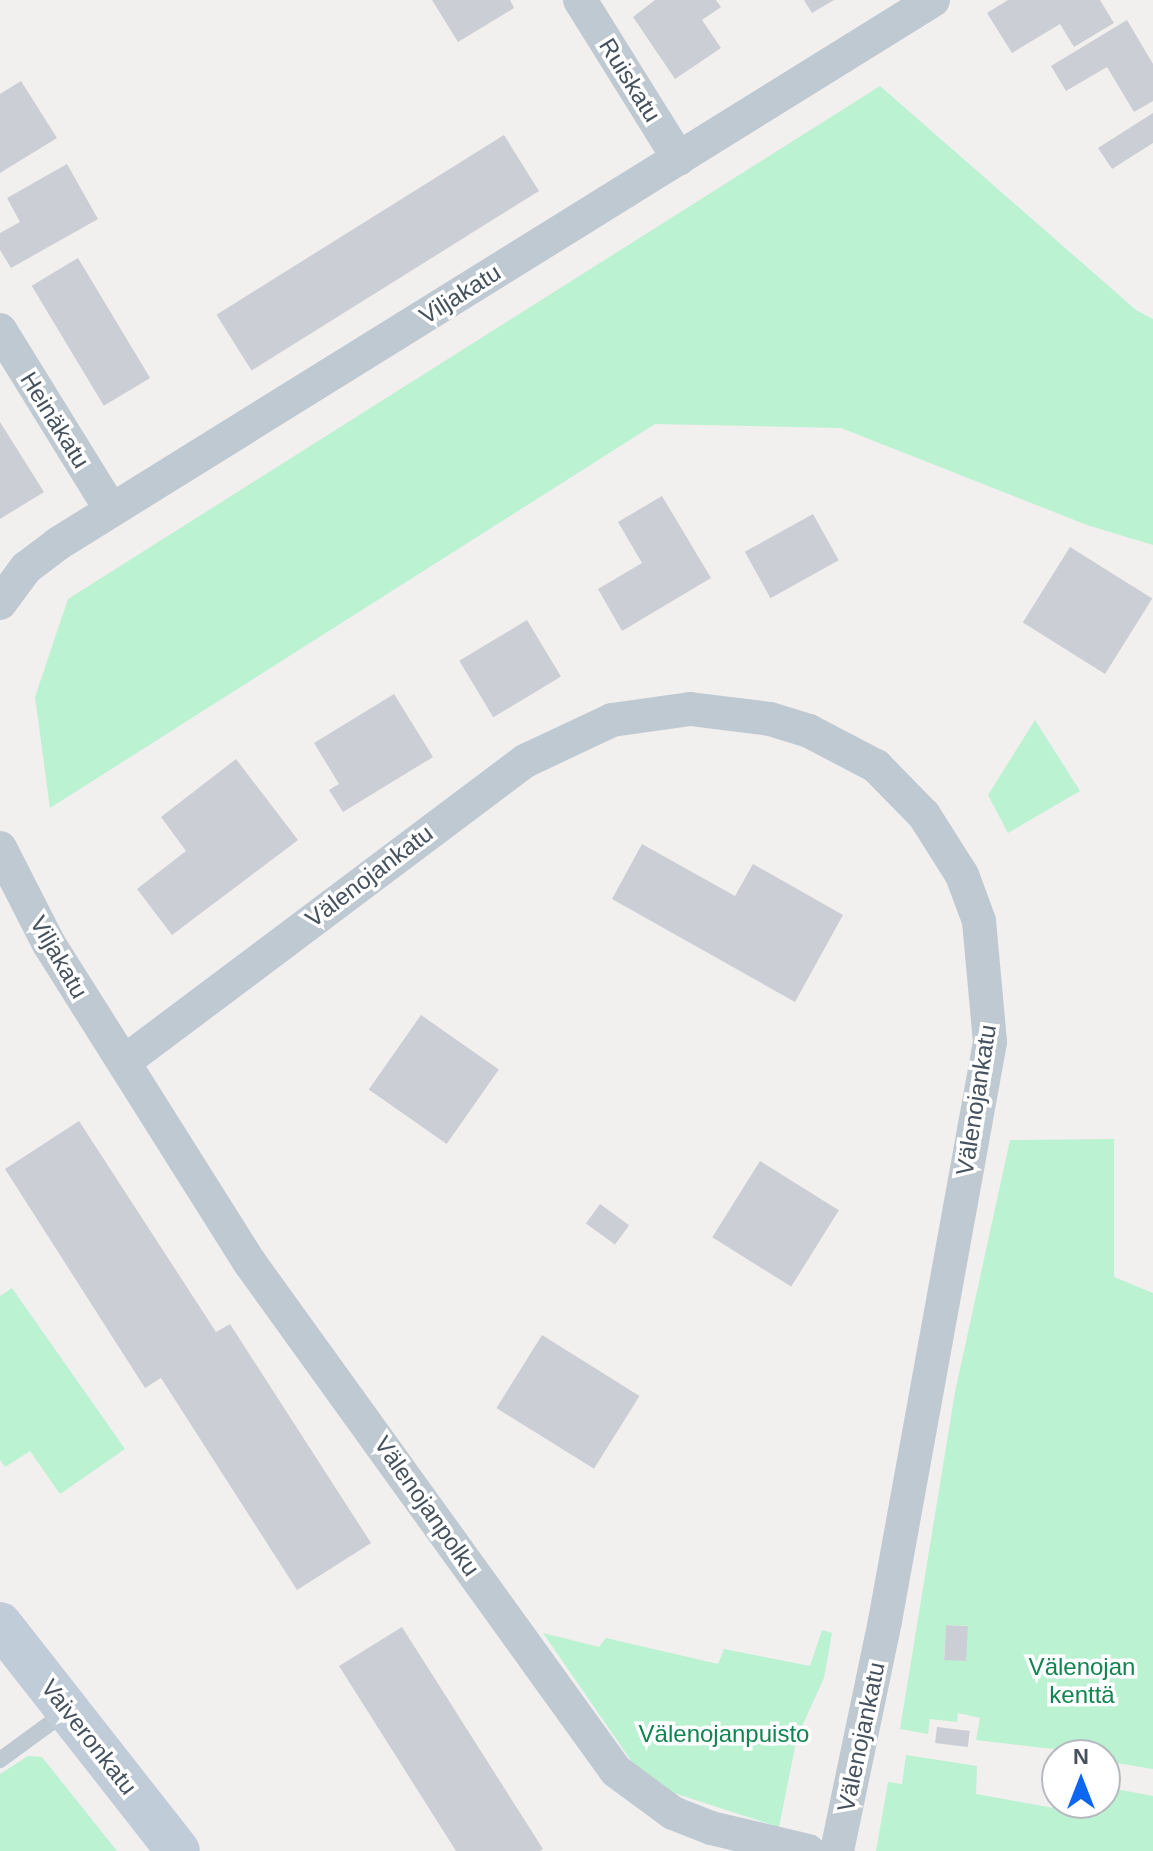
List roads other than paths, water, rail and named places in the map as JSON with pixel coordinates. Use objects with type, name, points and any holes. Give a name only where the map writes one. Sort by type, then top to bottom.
[{"type":"main road","name":"Vaiveronkatu","points":[[0,1624],[178,1851]]},
{"type":"street","name":"Ruiskatu","points":[[580,0],[679,159]]},
{"type":"street","name":"Viljakatu","points":[[0,603],[26,568],[111,510],[933,0]]},
{"type":"street","name":"Heinäkatu","points":[[0,330],[111,510]]},
{"type":"street","name":"Välenojankatu","points":[[124,1062],[525,761],[612,720],[690,709],[783,723],[876,766],[924,815],[962,875],[979,921],[990,1042],[885,1621],[837,1851]]},
{"type":"street","name":"Viljakatu","points":[[0,848],[49,944],[124,1062]]},
{"type":"street","name":"Välenojanpolku","points":[[124,1062],[250,1263],[616,1771],[673,1813],[711,1828],[808,1851]]},
{"type":"lane","points":[[0,1760],[69,1711]]},
{"type":"park label","name":"Välenojan kenttä","points":[[1082,1681]]},
{"type":"park label","name":"Välenojanpuisto","points":[[724,1734]]}]
